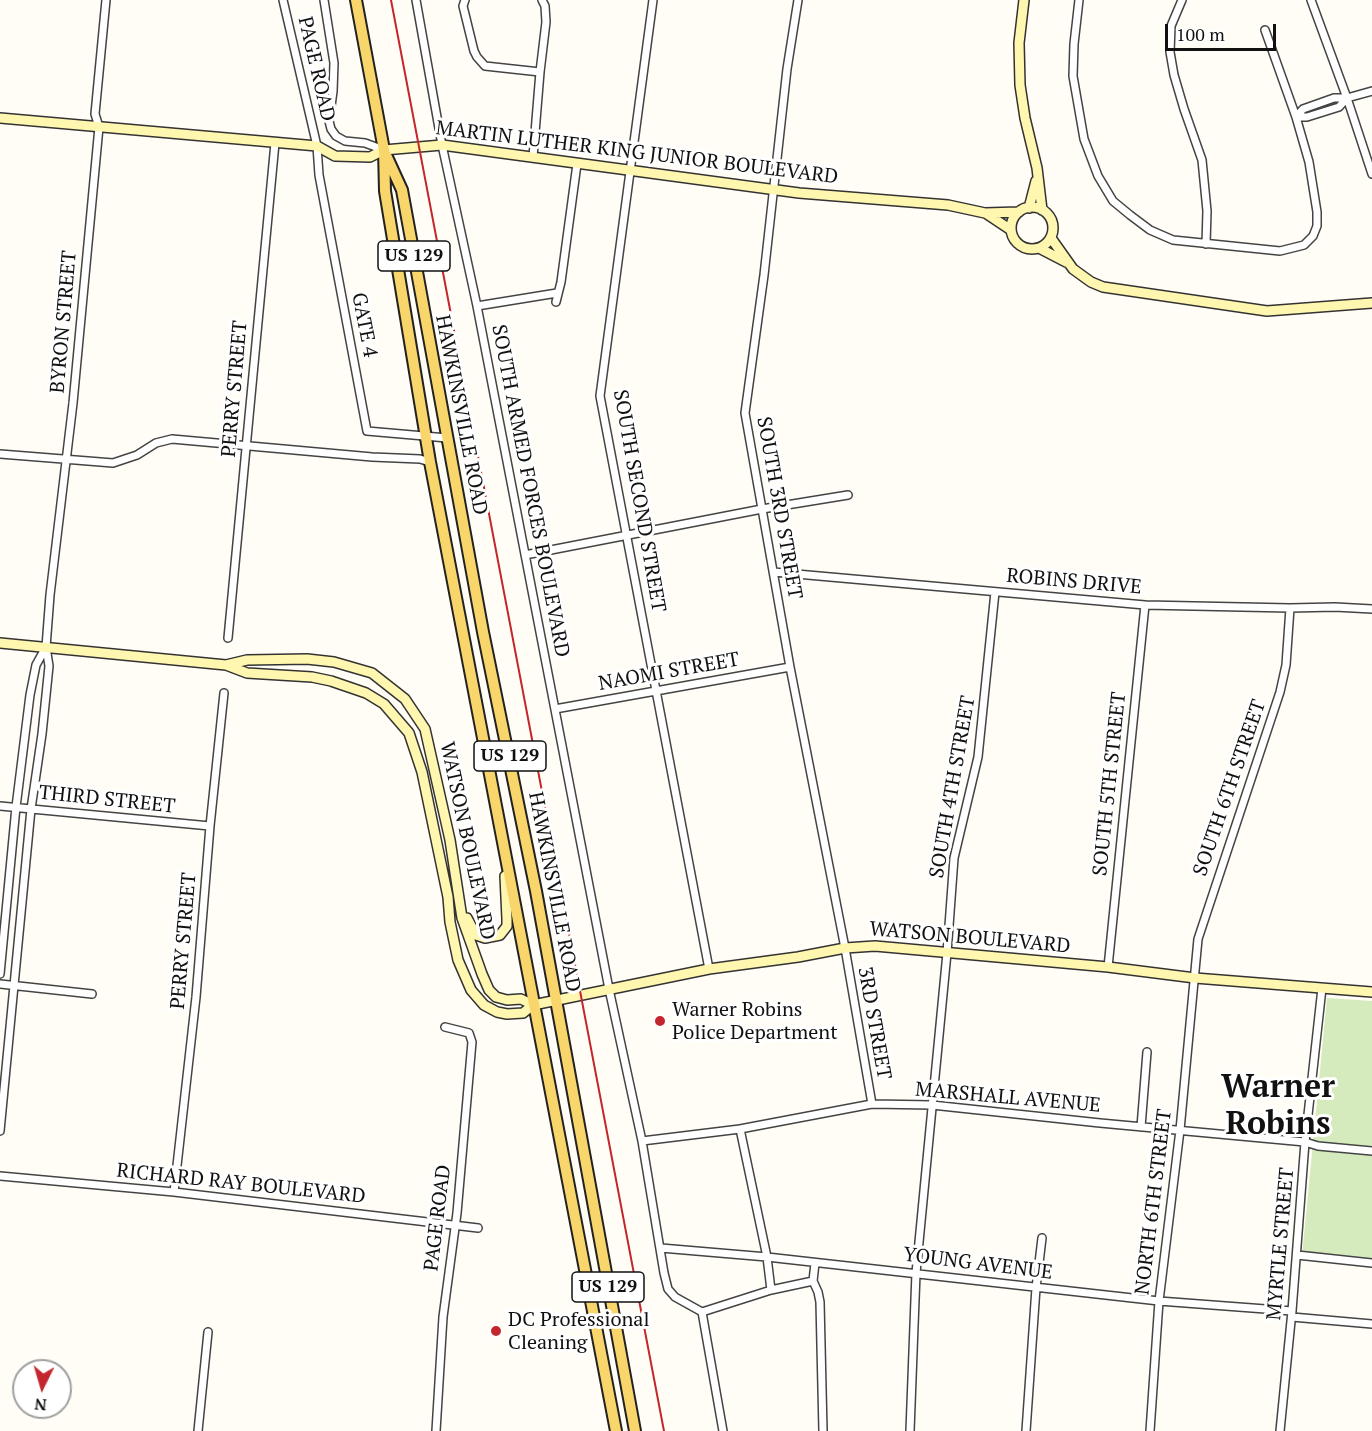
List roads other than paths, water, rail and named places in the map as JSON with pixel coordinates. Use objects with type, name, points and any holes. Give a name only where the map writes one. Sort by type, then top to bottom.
[{"type":"main road","name":"HAWKINSVILLE ROAD","points":[[356,0],[384,150],[385,191],[430,462],[616,1431]]},
{"type":"main road","name":"HAWKINSVILLE ROAD","points":[[384,150],[402,189],[483,632],[556,1000],[635,1431]]},
{"type":"street","name":"BYRON STREET","points":[[0,1131],[3,1073],[31,809],[45,712],[49,666],[46,647],[50,595],[67,460],[99,127],[95,114],[106,0]]},
{"type":"street","name":"PAGE ROAD","points":[[283,0],[317,146]]},
{"type":"street","points":[[324,0],[334,63],[329,121],[331,129],[336,136],[345,141],[365,143],[384,150]]},
{"type":"street","name":"SOUTH ARMED FORCES BOULEVARD","points":[[416,0],[442,145],[477,306],[609,989],[642,1141],[668,1289],[680,1301],[702,1312]]},
{"type":"street","points":[[465,0],[463,6],[474,51],[485,66],[540,72]]},
{"type":"street","points":[[533,157],[546,22],[545,6],[542,0]]},
{"type":"street","name":"SOUTH SECOND STREET","points":[[652,0],[600,396],[709,969]]},
{"type":"street","name":"SOUTH 3RD STREET","points":[[798,0],[787,69],[745,413],[790,667],[845,948]]},
{"type":"street","points":[[1024,0],[1019,44],[1020,85],[1037,168],[1041,210]]},
{"type":"street","points":[[1079,0],[1073,76],[1084,139],[1098,176],[1113,201],[1150,230],[1173,240],[1280,251],[1304,245],[1313,236],[1317,226],[1317,212],[1309,162],[1296,117],[1265,30]]},
{"type":"street","points":[[1182,0],[1171,26],[1170,52],[1184,109],[1202,160],[1207,211],[1206,244]]},
{"type":"street","points":[[1311,0],[1372,174]]},
{"type":"street","points":[[1296,117],[1303,109],[1334,98],[1347,98],[1372,91]]},
{"type":"street","name":"MARTIN LUTHER KING JUNIOR BOULEVARD","points":[[0,118],[317,146],[335,156],[370,157],[384,150],[442,145],[799,193],[948,205],[985,213],[1019,212]]},
{"type":"street","name":"PERRY STREET","points":[[228,638],[275,143]]},
{"type":"street","name":"GATE 4","points":[[317,146],[319,175],[367,431],[447,438]]},
{"type":"street","points":[[556,302],[561,282],[577,164]]},
{"type":"street","points":[[1029,208],[1037,178]]},
{"type":"street","points":[[1029,208],[1041,210],[1047,213],[1053,225],[1051,238],[1039,248],[1021,246],[1013,236],[1012,223],[1019,212],[1029,208]]},
{"type":"street","name":"MARTIN LUTHER KING JUNIOR BOULEVARD","points":[[985,213],[1011,230]]},
{"type":"street","points":[[1051,238],[1068,264]]},
{"type":"street","points":[[1039,248],[1068,264],[1091,282],[1103,287],[1267,311],[1372,303]]},
{"type":"street","points":[[477,306],[557,293]]},
{"type":"street","points":[[0,453],[113,463],[172,439],[372,457],[420,459],[430,462]]},
{"type":"street","points":[[525,555],[762,509],[848,495]]},
{"type":"street","name":"ROBINS DRIVE","points":[[774,572],[1145,605],[1372,609]]},
{"type":"street","name":"SOUTH 4TH STREET","points":[[910,1431],[916,1273],[954,858],[978,758],[995,592]]},
{"type":"street","name":"SOUTH 5TH STREET","points":[[1108,968],[1145,605]]},
{"type":"street","name":"SOUTH 6TH STREET","points":[[1195,978],[1201,925],[1230,846],[1280,692],[1286,665],[1290,608]]},
{"type":"street","name":"WATSON BOULEVARD","points":[[0,643],[226,665],[248,673],[312,677],[366,693],[384,704],[409,734],[422,772],[448,897],[458,960],[471,990],[484,1005],[497,1012],[523,1013],[533,1005],[709,969],[845,948],[875,946],[1195,978],[1372,992]]},
{"type":"street","name":"BYRON STREET","points":[[0,974],[16,807],[30,695],[36,664],[46,647]]},
{"type":"street","name":"WATSON BOULEVARD","points":[[226,665],[247,660],[307,659],[334,662],[372,673],[405,699],[424,729],[450,840],[462,918],[470,946],[489,990],[496,998],[521,999],[533,1005]]},
{"type":"street","name":"NAOMI STREET","points":[[555,710],[790,667]]},
{"type":"street","name":"PERRY STREET","points":[[174,1192],[196,997],[224,693]]},
{"type":"street","name":"THIRD STREET","points":[[0,806],[210,826]]},
{"type":"street","points":[[459,893],[470,926],[476,935],[485,938],[500,935],[507,926],[503,848]]},
{"type":"street","points":[[12,850],[27,851]]},
{"type":"street","name":"3RD STREET","points":[[845,948],[872,1104]]},
{"type":"street","name":"NORTH 6TH STREET","points":[[1150,1431],[1159,1301],[1180,1130],[1195,978]]},
{"type":"street","points":[[0,984],[92,994]]},
{"type":"street","name":"MYRTLE STREET","points":[[1280,1431],[1292,1314],[1305,1142],[1322,988]]},
{"type":"street","name":"PAGE ROAD","points":[[436,1431],[443,1317],[455,1226],[471,1042],[469,1033],[445,1027]]},
{"type":"street","points":[[1140,1127],[1147,1052]]},
{"type":"street","name":"MARSHALL AVENUE","points":[[642,1141],[740,1129],[872,1104],[932,1105],[1305,1142],[1318,1146],[1372,1151]]},
{"type":"street","points":[[740,1129],[767,1257],[771,1290]]},
{"type":"street","name":"RICHARD RAY BOULEVARD","points":[[0,1176],[174,1192],[478,1228]]},
{"type":"street","points":[[1026,1431],[1036,1288],[1042,1238]]},
{"type":"street","name":"YOUNG AVENUE","points":[[661,1248],[767,1257],[1372,1324]]},
{"type":"street","points":[[1297,1255],[1372,1263]]},
{"type":"street","points":[[815,1263],[813,1281],[820,1302],[823,1431]]},
{"type":"street","points":[[723,1431],[702,1312],[771,1290],[813,1281]]},
{"type":"street","points":[[198,1431],[208,1332]]},
{"type":"railway","points":[[391,0],[664,1431]]},
{"type":"place","name":"Warner Robins Police Department","points":[[660,1021]]},
{"type":"place","name":"DC Professional Cleaning","points":[[496,1331]]},
{"type":"district","name":"Warner Robins","points":[[1278,1106]]}]
